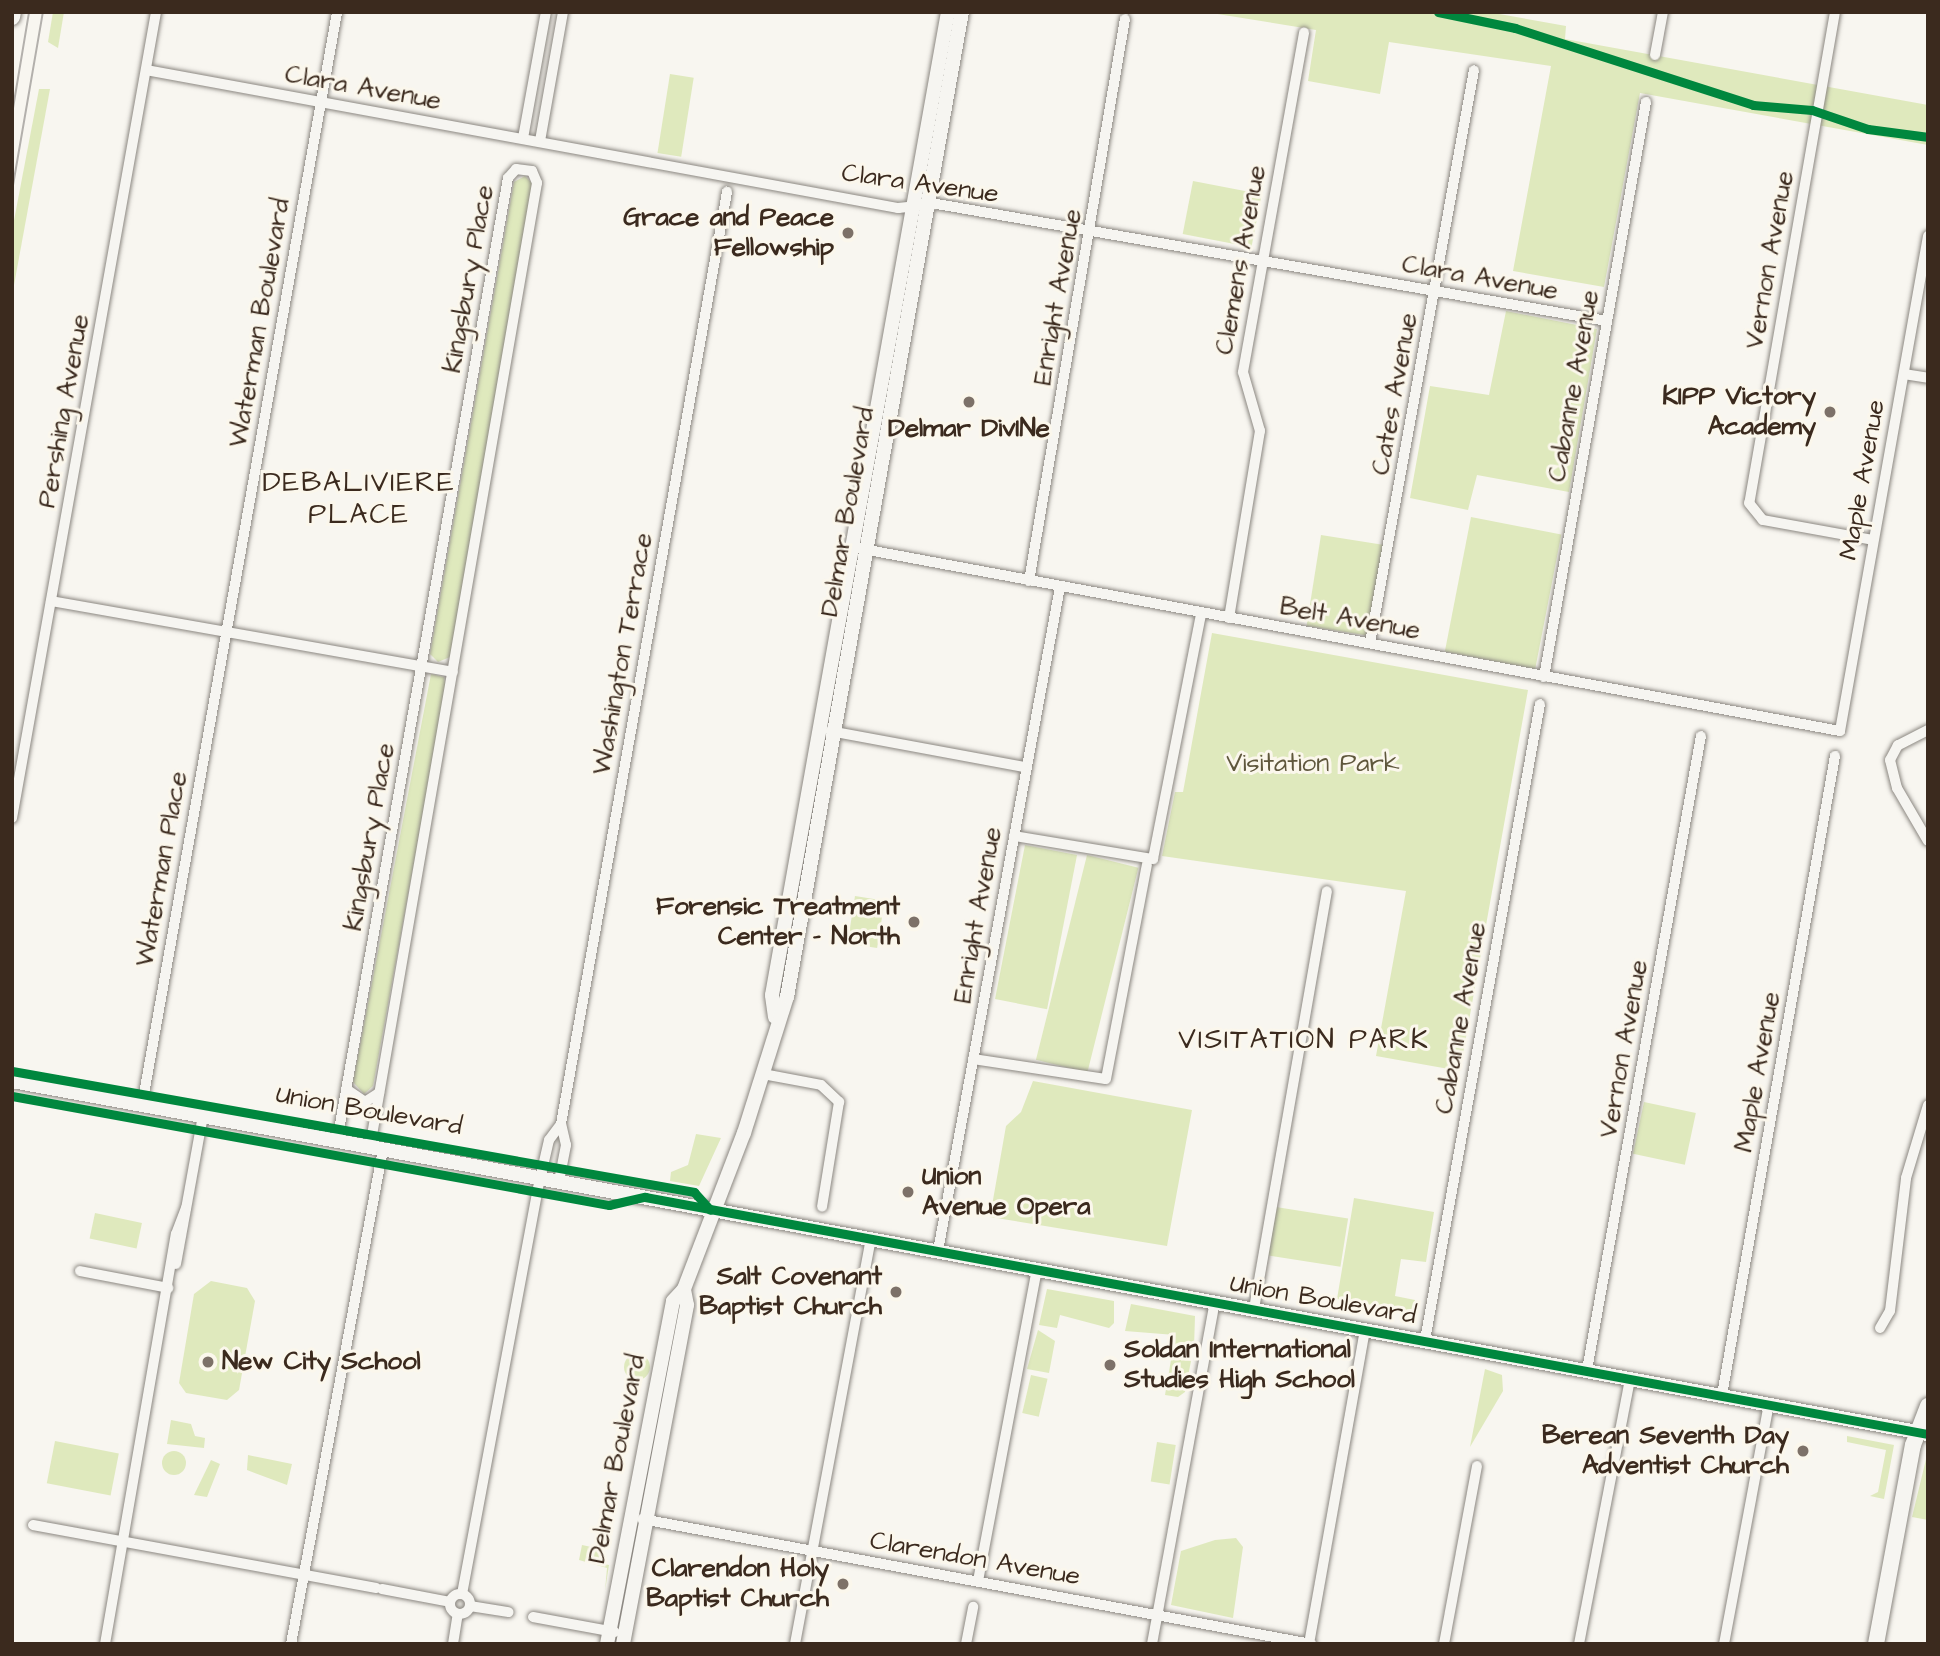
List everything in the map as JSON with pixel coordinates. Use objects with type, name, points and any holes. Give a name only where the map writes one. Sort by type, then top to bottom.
[{"type":"main road","name":"Delmar Boulevard","points":[[608,1637],[673,1301],[684,1289],[710,1209],[763,1074],[775,1017],[772,995],[928,205],[933,133],[948,12]]},
{"type":"main road","name":"Delmar Boulevard","points":[[860,549],[912,206],[933,133],[962,12]]},
{"type":"main road","name":"Union Boulevard","points":[[12,1081],[1922,1432]]},
{"type":"main road","name":"Delmar Boulevard","points":[[624,1639],[687,1305],[684,1289]]},
{"type":"main road","points":[[1876,1644],[1928,1406]]},
{"type":"street","name":"Pershing Avenue","points":[[12,818],[156,12]]},
{"type":"street","name":"Waterman Boulevard","points":[[225,636],[337,12]]},
{"type":"street","points":[[523,138],[546,12]]},
{"type":"street","points":[[540,141],[563,12]]},
{"type":"street","points":[[1655,55],[1663,12]]},
{"type":"street","name":"Vernon Avenue","points":[[1835,12],[1750,490],[1753,514],[1873,540]]},
{"type":"street","name":"Enright Avenue","points":[[1029,581],[1091,231],[1125,19]]},
{"type":"street","name":"Clemens Avenue","points":[[1229,618],[1260,431],[1242,372],[1304,32]]},
{"type":"street","name":"Clara Avenue","points":[[146,70],[912,206],[928,205],[1091,231],[1607,321]]},
{"type":"street","name":"Cates Avenue","points":[[1370,643],[1474,70]]},
{"type":"street","name":"Cabanne Avenue","points":[[1544,677],[1646,102]]},
{"type":"street","name":"Kingsbury Place","points":[[291,1644],[376,1148],[379,1093],[537,183],[532,171],[516,169],[508,178],[337,1141]]},
{"type":"street","name":"Washington Terrace","points":[[561,1124],[727,192]]},
{"type":"street","name":"Maple Avenue","points":[[1840,731],[1928,236]]},
{"type":"street","points":[[1904,374],[1928,378]]},
{"type":"street","name":"Belt Avenue","points":[[860,549],[1840,731]]},
{"type":"street","name":"Enright Avenue","points":[[937,1251],[1060,587]]},
{"type":"street","points":[[51,601],[225,636],[453,672]]},
{"type":"street","points":[[973,1059],[1106,1079],[1200,614]]},
{"type":"street","name":"Waterman Place","points":[[142,1105],[225,636]]},
{"type":"street","name":"Cabanne Avenue","points":[[1424,1340],[1539,704]]},
{"type":"street","points":[[1928,730],[1898,745],[1891,752],[1891,773],[1928,841]]},
{"type":"street","points":[[826,731],[1025,767]]},
{"type":"street","name":"Vernon Avenue","points":[[1587,1370],[1701,736]]},
{"type":"street","name":"Maple Avenue","points":[[1722,1395],[1835,756]]},
{"type":"street","points":[[1014,836],[1150,862]]},
{"type":"street","points":[[1254,1309],[1327,891]]},
{"type":"street","points":[[763,1074],[821,1085],[839,1102],[822,1208]]},
{"type":"street","points":[[346,1089],[365,1102],[379,1093]]},
{"type":"street","points":[[1880,1328],[1890,1311],[1906,1178],[1928,1105]]},
{"type":"street","points":[[105,1644],[168,1288],[203,1116]]},
{"type":"street","points":[[470,1606],[462,1594],[540,1178],[551,1133],[561,1124],[566,1145],[559,1181]]},
{"type":"street","points":[[795,1644],[871,1239]]},
{"type":"street","points":[[978,1581],[1037,1269]]},
{"type":"street","points":[[80,1271],[168,1288]]},
{"type":"street","points":[[1152,1644],[1215,1302]]},
{"type":"street","points":[[1309,1644],[1365,1329]]},
{"type":"street","points":[[1579,1644],[1630,1378]]},
{"type":"street","points":[[1724,1644],[1769,1403]]},
{"type":"street","points":[[1444,1644],[1477,1466]]},
{"type":"street","name":"Clarendon Avenue","points":[[631,1517],[1158,1613],[1309,1644]]},
{"type":"street","points":[[33,1525],[450,1602],[462,1594]]},
{"type":"street","points":[[450,1602],[458,1614],[453,1644]]},
{"type":"street","points":[[458,1614],[470,1606],[509,1612]]},
{"type":"street","points":[[966,1644],[973,1607]]},
{"type":"street","points":[[533,1617],[624,1639]]},
{"type":"green space","points":[[53,12],[64,12],[58,48],[48,42]]},
{"type":"green space","points":[[1205,12],[1488,12],[1566,26],[1565,39],[1928,105],[1928,145],[1640,93],[1604,287],[1513,271],[1551,66],[1389,42],[1380,94],[1308,81],[1316,30]]},
{"type":"green space","points":[[670,74],[694,78],[681,157],[657,153]]},
{"type":"green space","points":[[39,89],[50,89],[12,296],[12,231]]},
{"type":"green space","points":[[525,176],[533,184],[450,657],[438,662],[430,654],[514,182]]},
{"type":"green space","points":[[1193,181],[1262,194],[1251,247],[1183,234]]},
{"type":"green space","points":[[1506,311],[1597,329],[1569,492],[1477,475],[1468,510],[1410,498],[1430,386],[1489,395]]},
{"type":"green space","points":[[1471,517],[1561,535],[1535,669],[1445,651]]},
{"type":"green space","points":[[1321,535],[1384,545],[1370,636],[1307,626]]},
{"type":"green space","name":"Visitation Park","points":[[1212,633],[1528,690],[1460,1071],[1376,1056],[1406,891],[1162,856],[1175,792],[1183,792]]},
{"type":"green space","points":[[431,674],[444,677],[446,688],[373,1086],[364,1094],[353,1082]]},
{"type":"green space","points":[[1025,845],[1077,855],[1047,1009],[995,999]]},
{"type":"green space","points":[[1087,855],[1138,868],[1087,1073],[1036,1060]]},
{"type":"green space","points":[[855,896],[885,901],[877,948],[847,943]]},
{"type":"green space","points":[[1033,1081],[1192,1110],[1167,1246],[990,1217],[1006,1126],[1021,1112]]},
{"type":"green space","points":[[1644,1102],[1696,1113],[1685,1165],[1633,1154]]},
{"type":"green space","points":[[696,1134],[721,1138],[699,1186],[670,1181],[671,1172],[688,1165]]},
{"type":"green space","points":[[1354,1198],[1434,1212],[1426,1262],[1401,1259],[1395,1296],[1415,1300],[1413,1312],[1337,1299]]},
{"type":"green space","points":[[1276,1207],[1348,1218],[1340,1267],[1268,1255]]},
{"type":"green space","points":[[95,1213],[142,1223],[137,1248],[90,1238]]},
{"type":"green space","points":[[211,1281],[247,1288],[255,1301],[239,1390],[227,1400],[186,1393],[179,1383],[194,1294]]},
{"type":"green space","points":[[1047,1289],[1114,1301],[1114,1323],[1109,1328],[1060,1315],[1057,1328],[1039,1325]]},
{"type":"green space","points":[[1131,1304],[1195,1316],[1194,1348],[1173,1349],[1175,1335],[1125,1331]]},
{"type":"green space","points":[[1038,1330],[1055,1341],[1049,1373],[1027,1369]]},
{"type":"green space","points":[[637,1354],[646,1358],[650,1367],[646,1376],[637,1380],[628,1376],[624,1367],[628,1358]]},
{"type":"green space","points":[[1172,1354],[1191,1361],[1185,1392],[1178,1397],[1165,1395]]},
{"type":"green space","points":[[1485,1369],[1502,1375],[1503,1391],[1470,1447]]},
{"type":"green space","points":[[1031,1375],[1048,1379],[1039,1417],[1022,1413]]},
{"type":"green space","points":[[171,1420],[191,1424],[195,1436],[205,1438],[204,1448],[167,1444]]},
{"type":"green space","points":[[1847,1436],[1894,1445],[1884,1499],[1870,1496],[1878,1492],[1886,1450],[1847,1442]]},
{"type":"green space","points":[[55,1441],[119,1453],[111,1496],[47,1483]]},
{"type":"green space","points":[[1157,1442],[1176,1445],[1170,1484],[1151,1482]]},
{"type":"green space","points":[[174,1451],[183,1454],[186,1463],[183,1472],[174,1475],[165,1472],[162,1463],[165,1454]]},
{"type":"green space","points":[[1928,1451],[1928,1520],[1912,1517]]},
{"type":"green space","points":[[248,1455],[292,1464],[287,1485],[247,1470]]},
{"type":"green space","points":[[211,1460],[220,1464],[207,1497],[194,1495]]},
{"type":"green space","points":[[1236,1538],[1243,1547],[1233,1618],[1171,1605],[1181,1551],[1215,1540]]},
{"type":"green space","points":[[582,1545],[601,1549],[599,1563],[609,1565],[605,1591],[607,1568],[579,1560]]},
{"type":"tram line","points":[[12,114],[29,12]]},
{"type":"tram line","points":[[12,191],[43,12]]},
{"type":"cycle path","points":[[1438,12],[1515,28],[1753,105],[1812,110],[1868,129],[1928,137]]},
{"type":"cycle path","points":[[12,1071],[694,1192],[710,1210]]},
{"type":"cycle path","points":[[12,1096],[609,1205],[645,1197],[1928,1434]]},
{"type":"place","name":"Grace and Peace Fellowship","points":[[848,233]]},
{"type":"place","name":"Delmar DivINe","points":[[969,402]]},
{"type":"place","name":"KIPP Victory Academy","points":[[1830,412]]},
{"type":"place","name":"Forensic Treatment Center - North","points":[[914,922]]},
{"type":"place","name":"Union Avenue Opera","points":[[908,1192]]},
{"type":"place","name":"Salt Covenant Baptist Church","points":[[896,1292]]},
{"type":"place","name":"New City School","points":[[208,1362]]},
{"type":"place","name":"Soldan International Studies High School","points":[[1110,1365]]},
{"type":"place","name":"Berean Seventh Day Adventist Church","points":[[1803,1451]]},
{"type":"place","name":"Clarendon Holy Baptist Church","points":[[843,1584]]},
{"type":"district","name":"DEBALIVIERE PLACE","points":[[359,499]]},
{"type":"district","name":"VISITATION PARK","points":[[1304,1040]]}]
